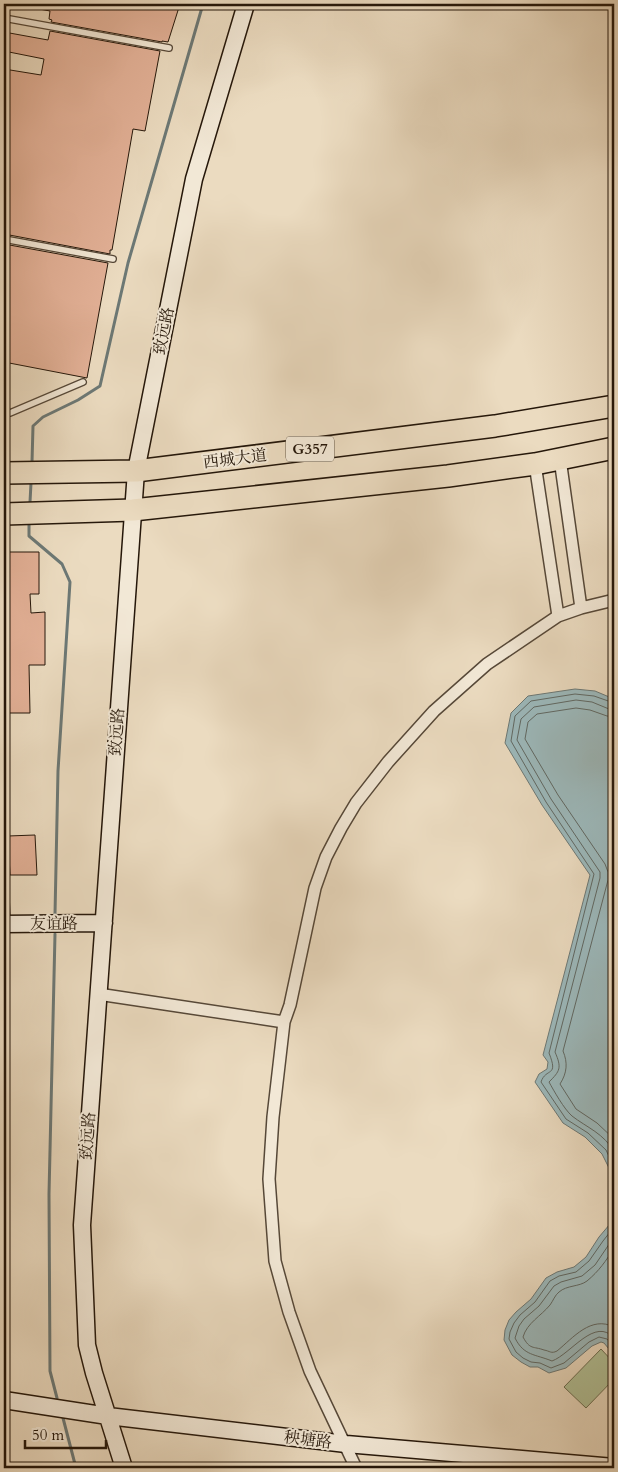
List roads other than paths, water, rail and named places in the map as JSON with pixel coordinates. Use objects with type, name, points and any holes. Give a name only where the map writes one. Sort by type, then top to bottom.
[{"type":"highway","name":"西城大道","points":[[4,473],[136,471],[495,426],[614,406]]},
{"type":"highway","points":[[4,514],[133,510],[448,476],[535,464],[614,448]]},
{"type":"main road","name":"致远路","points":[[124,1468],[87,1345],[82,1225],[136,471],[194,179],[246,4]]},
{"type":"main road","name":"友谊路","points":[[5,924],[104,924]]},
{"type":"main road","name":"秧塘路","points":[[4,1400],[108,1416],[346,1444],[614,1467]]},
{"type":"street","points":[[560,459],[581,608]]},
{"type":"street","points":[[535,464],[558,616]]},
{"type":"street","points":[[356,1468],[310,1371],[288,1312],[275,1261],[269,1179],[273,1117],[284,1022],[290,1005],[315,888],[326,857],[356,803],[388,762],[434,711],[487,664],[558,616],[614,600]]},
{"type":"street","points":[[98,994],[284,1022]]},
{"type":"lane","points":[[4,18],[169,48]]},
{"type":"lane","points":[[4,239],[113,259]]},
{"type":"lane","points":[[4,412],[10,413],[83,382]]},
{"type":"lane","points":[[4,863],[5,924]]},
{"type":"water","points":[[575,689],[595,691],[614,699],[614,1184],[613,1176],[602,1154],[585,1137],[563,1123],[535,1082],[539,1074],[547,1069],[548,1062],[543,1055],[590,875],[542,805],[505,743],[511,713],[528,696]]},
{"type":"water","points":[[614,1206],[614,1355],[601,1342],[592,1346],[566,1368],[549,1373],[538,1367],[530,1367],[521,1362],[512,1355],[504,1340],[509,1320],[531,1299],[546,1278],[557,1272],[574,1267],[586,1257],[610,1224]]},
{"type":"waterway","points":[[32,462],[33,426],[43,417],[78,400],[100,386],[128,263],[203,4]]},
{"type":"waterway","points":[[30,502],[31,483]]},
{"type":"waterway","points":[[29,524],[29,536],[62,564],[70,582],[58,771],[55,914]]},
{"type":"waterway","points":[[55,934],[49,1194],[50,1371],[57,1398]]},
{"type":"waterway","points":[[63,1418],[76,1468]]}]
